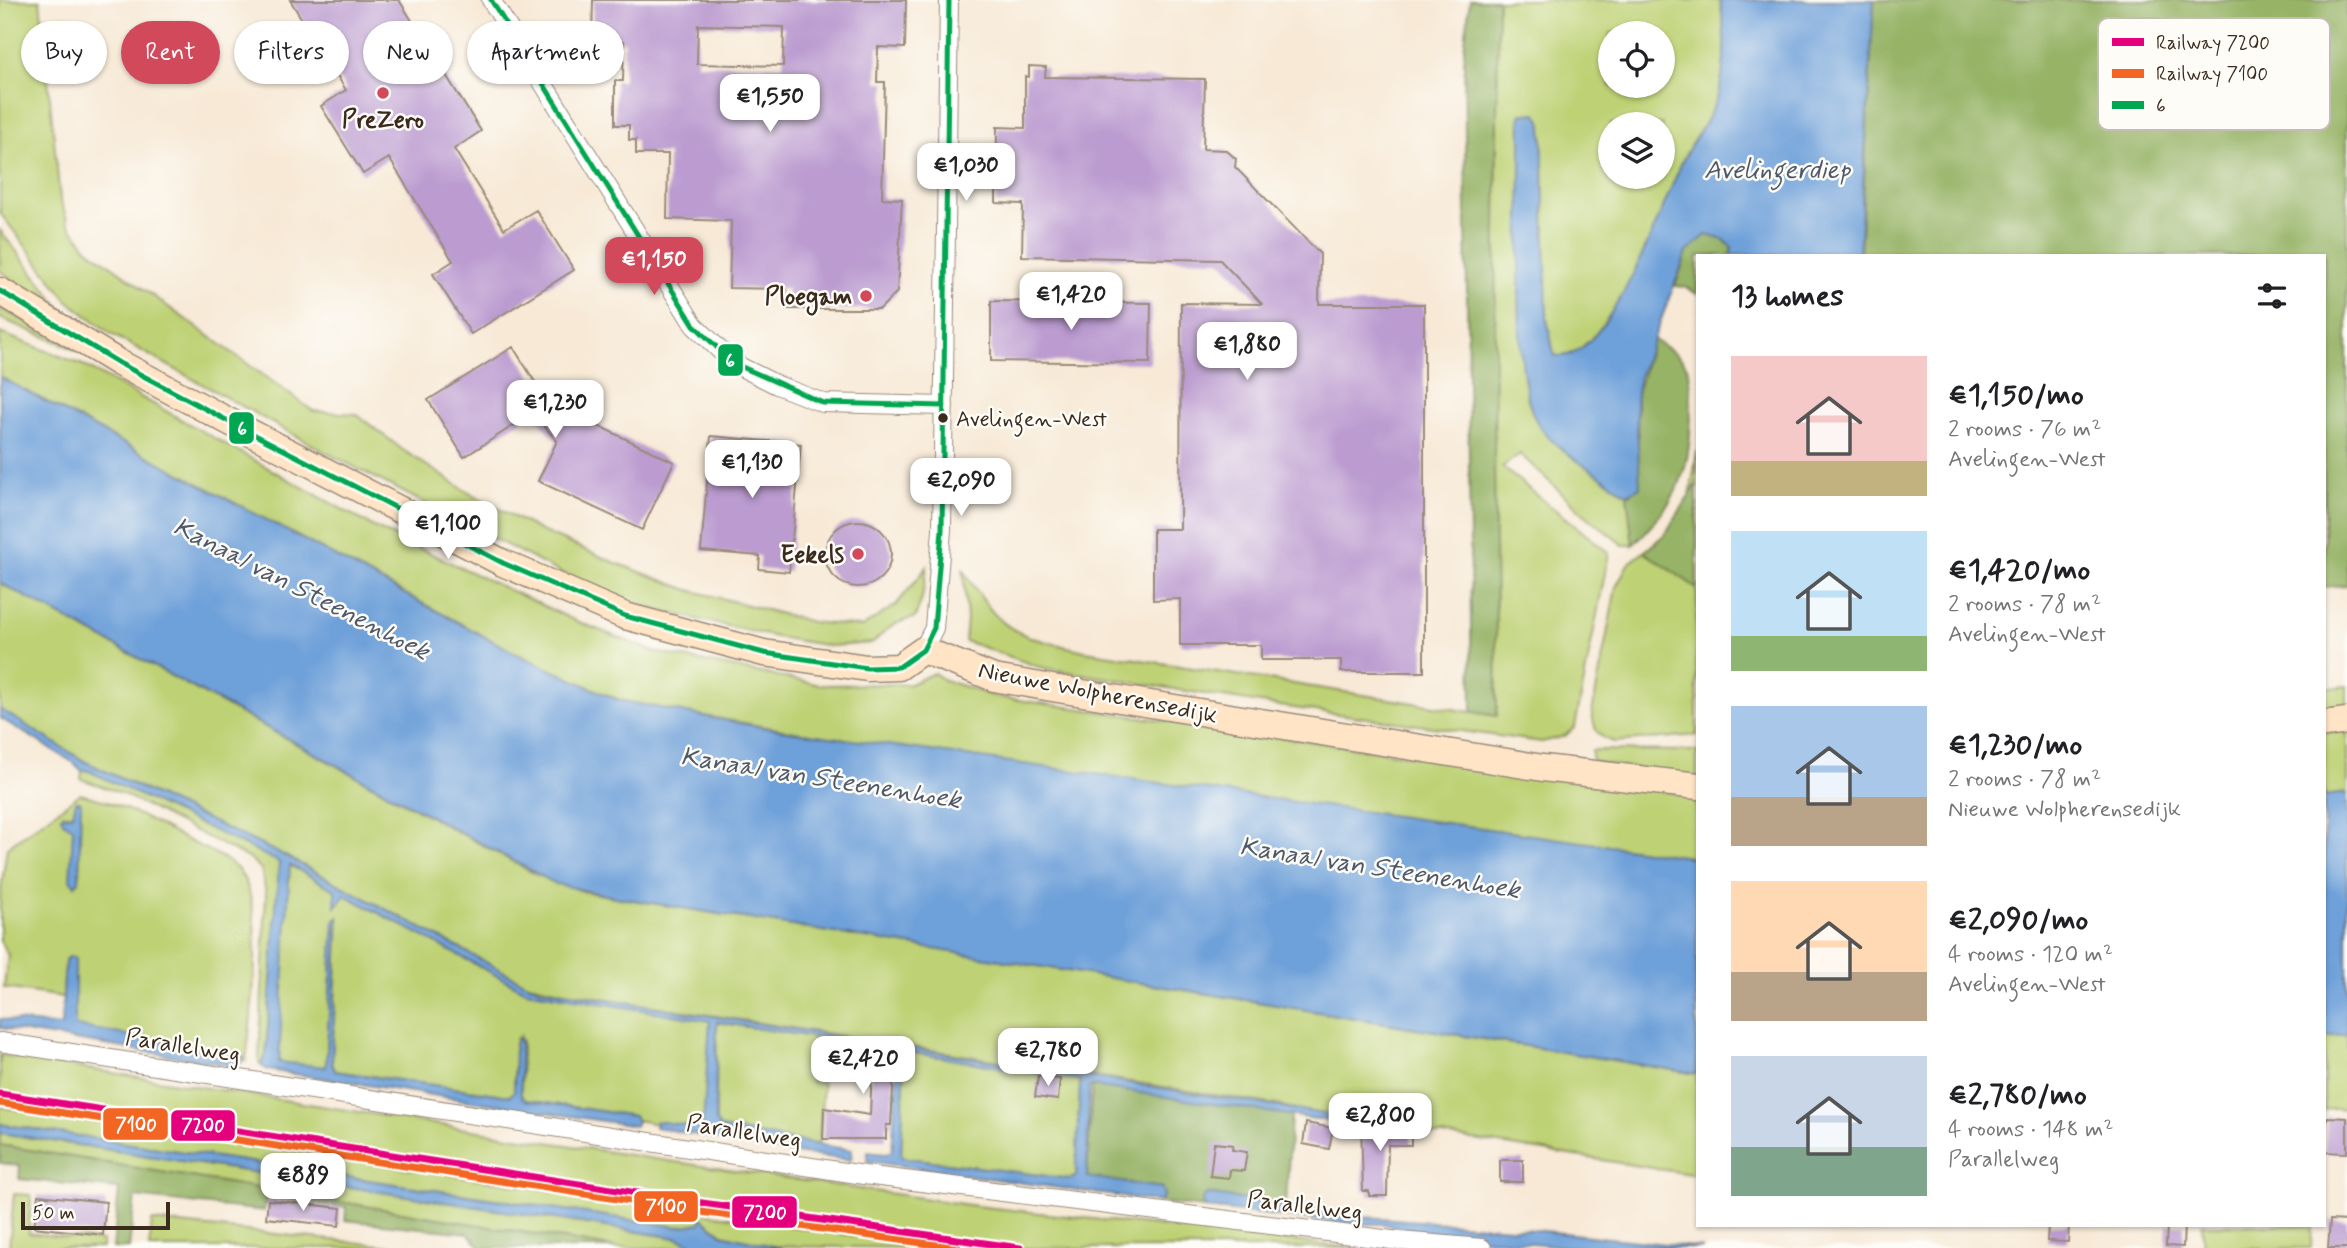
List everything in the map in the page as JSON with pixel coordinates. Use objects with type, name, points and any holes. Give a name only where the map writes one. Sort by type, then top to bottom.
[{"type":"street","points":[[491,0],[694,325],[733,363],[777,385],[823,403],[944,406]]},
{"type":"street","points":[[0,291],[119,363],[228,421],[503,563],[625,616],[764,653],[867,668],[899,667],[929,639],[942,530],[949,0]]},
{"type":"street","name":"Nieuwe Wolpherensedijk","points":[[929,639],[994,678],[1543,768],[1696,786]]},
{"type":"street","points":[[2326,724],[2347,721]]},
{"type":"street","name":"Parallelweg","points":[[0,1042],[864,1175],[1400,1241],[1482,1248]]},
{"type":"green space","points":[[0,0],[40,0],[42,21],[21,21],[21,84],[48,84],[60,199],[69,225],[88,249],[313,411],[356,414],[403,450],[469,493],[541,531],[616,563],[689,590],[812,622],[862,627],[896,605],[927,567],[922,598],[915,618],[892,626],[873,643],[830,646],[776,637],[647,608],[561,573],[327,453],[111,334],[68,301],[0,213]]},
{"type":"green space","points":[[1470,0],[1498,0],[1494,460],[1497,716],[1472,712],[1464,50]]},
{"type":"green space","points":[[1498,0],[1720,0],[1724,59],[1718,95],[1675,179],[1675,112],[1598,112],[1598,189],[1671,189],[1632,277],[1613,310],[1594,336],[1574,352],[1554,355],[1547,319],[1542,123],[1537,113],[1522,114],[1521,343],[1528,401],[1540,427],[1552,440],[1627,494],[1633,545],[1623,545],[1584,514],[1520,454],[1502,467],[1609,553],[1575,727],[1565,736],[1542,742],[1272,705],[1039,667],[965,641],[967,619],[963,569],[1000,619],[1025,635],[1041,640],[1085,651],[1497,716],[1494,460]]},
{"type":"green space","points":[[1874,0],[2347,0],[2347,585],[2326,587],[2326,254],[1860,254]]},
{"type":"green space","points":[[0,230],[62,310],[59,312],[0,271]]},
{"type":"green space","points":[[1705,234],[1724,240],[1732,247],[1731,254],[1696,254],[1696,293],[1685,287],[1675,286],[1687,252]]},
{"type":"green space","points":[[0,308],[76,348],[76,350],[0,318]]},
{"type":"green space","points":[[0,333],[83,365],[376,528],[576,621],[655,652],[821,685],[910,684],[934,673],[944,680],[997,697],[1696,796],[1696,858],[858,743],[630,703],[580,685],[519,655],[0,377]]},
{"type":"green space","points":[[1653,339],[1687,366],[1691,405],[1689,448],[1680,482],[1672,497],[1633,545],[1627,494],[1631,494],[1638,466],[1637,393]]},
{"type":"green space","points":[[1696,457],[1696,735],[1614,742],[1604,738],[1597,732],[1592,713],[1616,587],[1628,564],[1644,552],[1678,574]]},
{"type":"green space","points":[[1696,486],[1696,587],[1644,552],[1665,534]]},
{"type":"green space","points":[[0,583],[537,875],[585,892],[1696,1074],[1696,1175],[1442,1135],[1417,1135],[1414,1121],[1352,1120],[1271,1104],[565,992],[525,983],[289,858],[86,762],[0,709]]},
{"type":"green space","points":[[2347,686],[2347,715],[2326,718],[2326,689]]},
{"type":"green space","points":[[2347,730],[2347,793],[2326,796],[2326,733]]},
{"type":"green space","points":[[1592,750],[1696,751],[1696,778],[1596,762],[1592,760]]},
{"type":"green space","points":[[87,770],[280,862],[266,1055],[262,1064],[259,1063],[266,893],[261,869],[250,859],[121,793],[81,779],[82,771]]},
{"type":"green space","points":[[80,794],[131,811],[233,865],[248,887],[255,934],[246,1061],[241,1055],[74,1026],[65,961],[63,997],[4,988],[8,955],[0,941],[0,897],[7,847]],"holes":[[[78,800],[79,881],[75,885],[73,828],[63,814],[73,814]]]},
{"type":"green space","points":[[289,865],[335,890],[336,907],[345,895],[526,991],[713,1021],[709,1133],[636,1120],[634,1116],[525,1100],[521,1095],[522,1040],[516,1038],[514,1091],[511,1096],[335,1071],[332,1063],[339,919],[334,921],[326,1068],[278,1062]]},
{"type":"green space","points":[[717,1022],[813,1037],[811,1082],[823,1083],[819,1145],[720,1128],[716,1123]]},
{"type":"green space","points":[[2347,1035],[2347,1108],[2326,1110],[2326,1037]]},
{"type":"green space","points":[[909,1052],[1080,1080],[1076,1177],[1070,1179],[901,1157],[905,1059]]},
{"type":"green space","points":[[0,1055],[655,1159],[976,1206],[1355,1248],[986,1248],[954,1244],[375,1159],[0,1095]]},
{"type":"green space","points":[[1092,1086],[1291,1115],[1286,1206],[1207,1194],[1202,1203],[1205,1208],[1159,1202],[1162,1200],[1162,1188],[1087,1178]]},
{"type":"green space","points":[[0,1107],[935,1248],[766,1246],[723,1234],[702,1218],[700,1223],[678,1227],[0,1124]]},
{"type":"green space","points":[[0,1133],[677,1238],[701,1248],[617,1248],[0,1145]]},
{"type":"green space","points":[[0,1145],[617,1248],[481,1248],[468,1233],[345,1220],[346,1207],[266,1196],[264,1211],[135,1197],[129,1248],[113,1248],[119,1189],[19,1179],[20,1166],[0,1163]]},
{"type":"green space","points":[[14,1194],[31,1195],[29,1233],[102,1241],[102,1248],[9,1248]]},
{"type":"green space","points":[[152,1221],[408,1248],[149,1248]]},
{"type":"green space","points":[[2202,1227],[2312,1227],[2311,1248],[2204,1248]]},
{"type":"water","name":"Avelingerdiep","points":[[1720,0],[1874,0],[1859,254],[1731,254],[1732,247],[1724,240],[1706,235],[1687,252],[1639,377],[1636,403],[1640,487],[1627,494],[1580,463],[1547,436],[1539,426],[1529,401],[1520,324],[1520,115],[1537,113],[1542,123],[1547,319],[1554,355],[1574,353],[1594,336],[1632,277],[1671,189],[1675,189],[1675,179],[1683,160],[1715,104],[1724,59]]},
{"type":"water","name":"Kanaal van Steenenhoek","points":[[0,377],[519,655],[618,700],[767,728],[1696,858],[1696,1074],[615,897],[556,884],[0,583]]},
{"type":"water","points":[[0,709],[86,762],[289,858],[525,983],[542,989],[1349,1118],[1357,1130],[1356,1138],[1354,1139],[1352,1127],[1342,1123],[1092,1086],[1089,1088],[1087,1177],[1162,1188],[1164,1195],[1159,1202],[867,1161],[868,1152],[886,1154],[892,1151],[898,1056],[895,1050],[717,1022],[715,1120],[720,1128],[852,1150],[851,1160],[786,1152],[655,1127],[656,1121],[693,1126],[703,1123],[710,1021],[526,991],[345,895],[335,907],[335,890],[290,865],[279,1062],[326,1067],[334,921],[338,917],[332,1063],[335,1071],[510,1096],[514,1091],[515,1043],[520,1036],[521,1095],[525,1100],[634,1116],[637,1121],[635,1126],[268,1070],[261,1066],[266,1055],[279,862],[87,770],[82,771],[74,763],[0,718]],"holes":[[[909,1052],[1080,1080],[1076,1177],[1070,1179],[901,1157],[905,1059]]]},
{"type":"water","points":[[2347,793],[2347,1035],[2326,1037],[2326,796]]},
{"type":"water","points":[[76,801],[81,804],[79,881],[75,885],[70,880],[73,828],[63,822],[61,816],[73,814]]},
{"type":"water","points":[[70,956],[75,958],[75,1026],[241,1055],[243,1061],[235,1066],[0,1028],[0,1019],[61,1026],[65,961]]},
{"type":"water","points":[[0,1124],[678,1227],[700,1223],[702,1218],[722,1234],[782,1248],[701,1248],[677,1238],[0,1133]]},
{"type":"water","points":[[1206,1194],[1367,1217],[1525,1229],[1703,1248],[1580,1248],[1415,1231],[1383,1224],[1355,1224],[1205,1208],[1202,1200]]},
{"type":"building","points":[[290,0],[399,0],[412,21],[363,21],[363,84],[452,84],[481,131],[454,149],[504,229],[536,210],[574,270],[471,334],[433,274],[453,261],[389,158],[363,174],[321,106],[346,90],[342,84],[349,84],[349,21],[303,21]]},
{"type":"building","points":[[593,0],[906,0],[905,48],[878,47],[877,82],[885,82],[882,198],[902,199],[897,292],[880,309],[787,309],[787,289],[729,288],[731,221],[667,219],[668,154],[636,154],[636,140],[629,140],[629,125],[615,125],[615,84],[624,84],[624,21],[592,21]],"holes":[[[698,25],[784,27],[783,66],[697,64]]]},
{"type":"building","points":[[1029,66],[1046,67],[1045,77],[1205,79],[1203,149],[1226,150],[1236,159],[1235,167],[1320,254],[1319,304],[1424,304],[1424,672],[1341,672],[1341,660],[1261,660],[1261,645],[1180,645],[1180,599],[1153,600],[1153,529],[1180,529],[1181,303],[1262,304],[1220,260],[1022,256],[1023,204],[996,203],[997,127],[1025,128],[1025,76],[1029,77]]},
{"type":"building","points":[[991,301],[1151,303],[1150,363],[991,361]]},
{"type":"building","points":[[513,347],[554,412],[573,395],[588,412],[582,418],[674,462],[642,530],[538,481],[557,441],[533,413],[464,457],[428,400]]},
{"type":"building","points":[[711,436],[801,444],[789,572],[759,569],[760,556],[701,551]]},
{"type":"building","points":[[858,521],[881,531],[891,554],[881,577],[858,587],[835,577],[825,554],[835,531]]},
{"type":"building","points":[[829,1044],[855,1046],[854,1052],[895,1054],[891,1125],[886,1125],[886,1139],[823,1139],[824,1108],[870,1115],[872,1069],[827,1066]]},
{"type":"building","points":[[1038,1076],[1060,1079],[1058,1100],[1035,1097]]},
{"type":"building","points":[[2327,1117],[2347,1118],[2347,1153],[2326,1152]]},
{"type":"building","points":[[1306,1123],[1333,1128],[1329,1149],[1303,1144]]},
{"type":"building","points":[[1361,1123],[1411,1123],[1411,1145],[1388,1145],[1387,1196],[1369,1196],[1369,1191],[1363,1191]]},
{"type":"building","points":[[1214,1143],[1233,1145],[1232,1150],[1247,1152],[1244,1171],[1230,1170],[1229,1178],[1210,1176]]},
{"type":"building","points":[[1500,1160],[1523,1160],[1523,1182],[1500,1182]]},
{"type":"building","points":[[38,1195],[106,1202],[103,1235],[34,1227]]},
{"type":"building","points":[[268,1200],[341,1208],[339,1226],[266,1218]]},
{"type":"building","points":[[2330,1220],[2347,1221],[2347,1248],[2328,1248]]},
{"type":"building","points":[[2048,1227],[2069,1227],[2068,1242],[2047,1241]]},
{"type":"building","points":[[2167,1227],[2184,1227],[2183,1247],[2166,1246]]},
{"type":"rail line","name":"7200","points":[[0,1094],[695,1202],[1020,1248]]},
{"type":"rail line","name":"7100","points":[[0,1103],[694,1211],[958,1248]]},
{"type":"transit line","name":"6","points":[[491,0],[694,325],[733,363],[823,403],[944,406]]},
{"type":"transit line","name":"6","points":[[0,291],[119,363],[228,421],[503,563],[625,616],[764,653],[867,668],[899,667],[923,650],[934,628],[942,530],[949,0]]},
{"type":"place","name":"PreZero","points":[[383,93]]},
{"type":"place","name":"Ploegam","points":[[866,296]]},
{"type":"place","name":"Avelingen-West","points":[[943,418]]},
{"type":"place","name":"Eekels","points":[[858,554]]}]
